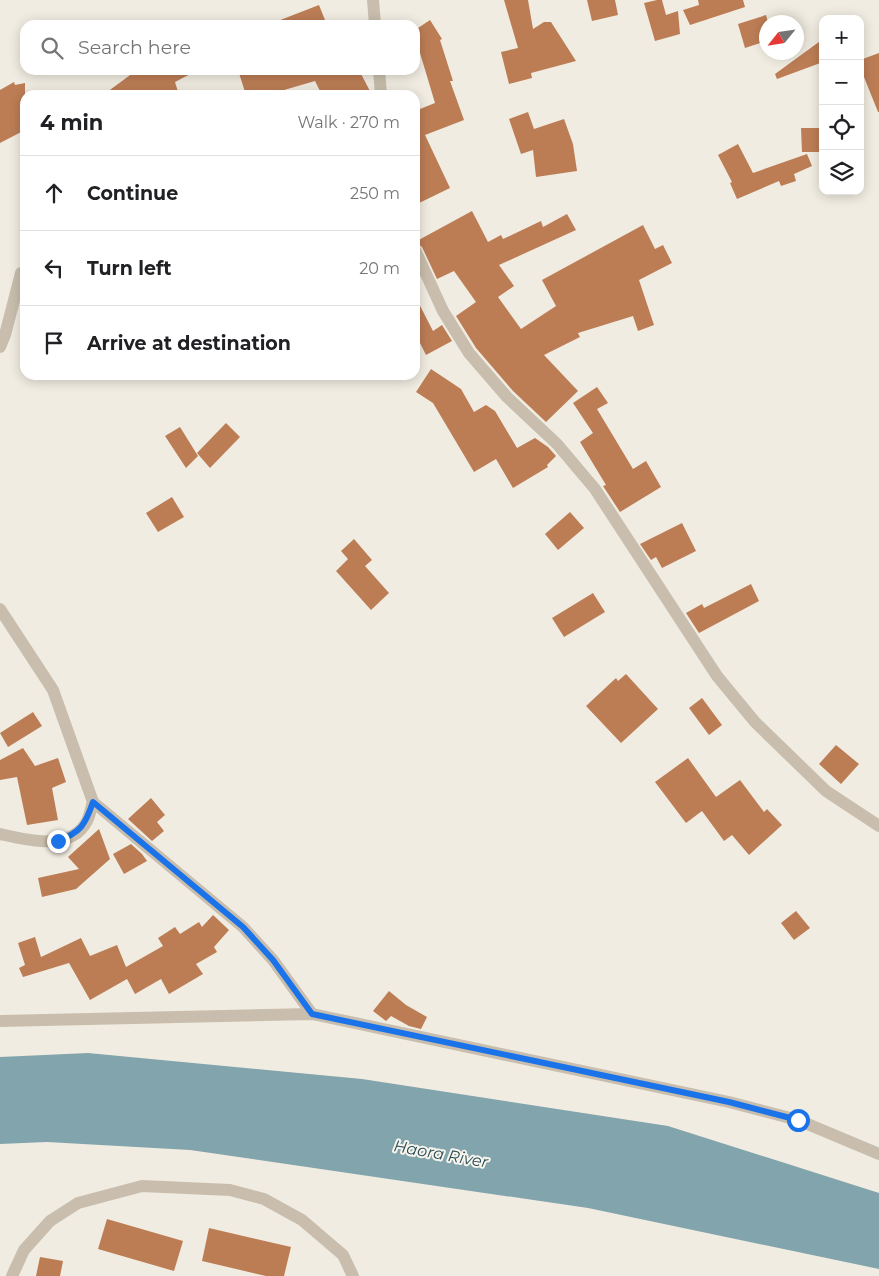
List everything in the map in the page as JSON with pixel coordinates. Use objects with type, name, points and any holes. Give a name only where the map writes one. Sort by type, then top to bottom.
[{"type":"street","points":[[373,0],[375,20]]},
{"type":"street","points":[[379,75],[381,90]]},
{"type":"street","points":[[420,261],[443,310],[468,353],[501,391],[557,444],[595,489],[717,676],[754,722],[826,791],[879,826]]},
{"type":"street","points":[[0,347],[5,336],[20,277]]},
{"type":"street","points":[[0,609],[53,690],[93,802],[243,927],[273,960],[312,1014]]},
{"type":"street","points":[[0,834],[29,840],[58,841],[74,834],[86,822],[93,802]]},
{"type":"street","points":[[0,1021],[312,1014],[729,1102],[798,1120],[879,1154]]},
{"type":"street","points":[[12,1276],[24,1250],[50,1221],[78,1203],[142,1186],[230,1190],[264,1199],[302,1220],[343,1255],[353,1276]]},
{"type":"water","name":"Haora River","points":[[88,1053],[362,1079],[668,1126],[879,1193],[879,1269],[588,1208],[190,1150],[47,1142],[0,1144],[0,1057]]},
{"type":"building","points":[[504,0],[528,0],[533,29],[544,22],[551,22],[576,61],[531,73],[532,78],[509,84],[501,52],[518,48]]},
{"type":"building","points":[[587,0],[615,0],[618,15],[592,21]]},
{"type":"building","points":[[662,0],[666,15],[678,11],[680,34],[655,41],[644,3]]},
{"type":"building","points":[[698,0],[743,0],[745,7],[690,25],[683,10],[699,5]]},
{"type":"building","points":[[319,5],[325,20],[280,20]]},
{"type":"building","points":[[759,17],[759,43],[745,48],[738,24]]},
{"type":"building","points":[[430,20],[442,39],[440,40],[453,81],[450,81],[464,120],[425,135],[450,188],[420,203],[420,109],[435,103],[420,53],[420,27]]},
{"type":"building","points":[[819,42],[819,63],[777,79],[775,74],[794,60],[804,60],[804,53]]},
{"type":"building","points":[[879,53],[879,112],[864,77],[864,59]]},
{"type":"building","points":[[130,75],[188,75],[175,82],[177,90],[110,90]]},
{"type":"building","points":[[240,75],[362,75],[369,90],[320,90],[315,81],[284,90],[244,90]]},
{"type":"building","points":[[14,82],[15,85],[25,83],[25,90],[20,90],[20,133],[0,143],[0,90]]},
{"type":"building","points":[[528,112],[534,129],[564,119],[573,144],[577,171],[536,177],[533,150],[521,154],[509,119]]},
{"type":"building","points":[[801,128],[819,128],[819,152],[802,152]]},
{"type":"building","points":[[738,144],[753,173],[807,154],[812,166],[794,174],[796,181],[781,186],[779,181],[737,199],[730,183],[732,182],[718,155]]},
{"type":"building","points":[[472,211],[488,242],[501,235],[503,239],[541,221],[543,227],[567,214],[576,230],[499,265],[514,286],[498,297],[521,329],[556,306],[542,280],[643,225],[655,249],[663,245],[672,263],[639,280],[654,325],[638,331],[633,316],[578,333],[580,337],[544,355],[578,391],[546,422],[513,391],[476,348],[456,316],[476,302],[454,271],[437,279],[420,246],[420,239]]},
{"type":"building","points":[[420,306],[433,331],[442,325],[452,341],[426,355],[420,343]]},
{"type":"building","points":[[431,369],[461,389],[474,412],[486,405],[495,411],[517,448],[535,438],[548,447],[556,456],[547,465],[548,467],[513,488],[496,459],[474,472],[433,403],[416,392]]},
{"type":"building","points":[[597,387],[608,403],[597,409],[633,469],[646,461],[661,487],[620,512],[603,486],[606,485],[580,442],[593,433],[573,403]]},
{"type":"building","points":[[226,423],[240,437],[210,468],[197,453]]},
{"type":"building","points":[[180,427],[198,456],[186,468],[165,436]]},
{"type":"building","points":[[172,497],[184,517],[158,532],[146,513]]},
{"type":"building","points":[[570,512],[584,528],[558,550],[545,534]]},
{"type":"building","points":[[682,523],[696,551],[662,568],[656,557],[651,560],[640,544]]},
{"type":"building","points":[[354,539],[372,560],[365,566],[389,593],[371,610],[336,571],[348,559],[341,551]]},
{"type":"building","points":[[751,584],[759,601],[699,633],[686,613],[702,604],[704,608]]},
{"type":"building","points":[[593,593],[605,612],[564,637],[552,618]]},
{"type":"building","points":[[626,674],[658,709],[621,743],[586,706],[616,678],[618,681]]},
{"type":"building","points":[[702,698],[722,725],[709,735],[689,708]]},
{"type":"building","points":[[33,712],[42,726],[8,747],[0,733]]},
{"type":"building","points":[[836,745],[859,764],[841,784],[819,764]]},
{"type":"building","points":[[23,748],[35,766],[58,758],[66,782],[52,788],[58,820],[27,825],[17,777],[0,780],[0,760]]},
{"type":"building","points":[[688,758],[716,797],[740,780],[764,812],[767,809],[782,825],[749,855],[732,835],[724,841],[702,811],[686,823],[655,782]]},
{"type":"building","points":[[151,798],[165,815],[157,822],[164,831],[152,841],[128,819]]},
{"type":"building","points":[[99,829],[110,859],[76,889],[42,897],[38,878],[79,869],[68,857]]},
{"type":"building","points":[[131,844],[147,861],[124,874],[113,854]]},
{"type":"building","points":[[796,911],[810,928],[794,940],[781,923]]},
{"type":"building","points":[[213,915],[229,930],[214,947],[217,952],[196,964],[203,974],[169,994],[161,979],[135,994],[127,979],[90,1000],[69,963],[23,977],[19,968],[25,965],[18,943],[35,937],[41,957],[81,938],[90,956],[117,945],[126,967],[163,946],[158,938],[175,927],[180,934],[199,922],[202,927]]},
{"type":"building","points":[[389,991],[406,1005],[427,1017],[421,1029],[409,1026],[391,1016],[386,1021],[373,1011]]},
{"type":"building","points":[[107,1219],[183,1241],[174,1271],[98,1249]]},
{"type":"building","points":[[209,1228],[291,1247],[284,1276],[266,1276],[202,1261]]},
{"type":"building","points":[[40,1257],[63,1261],[60,1276],[36,1276]]},
{"type":"route","points":[[58,841],[74,834],[86,822],[93,802],[243,927],[273,960],[312,1014],[506,1053],[729,1102],[798,1120]]}]
